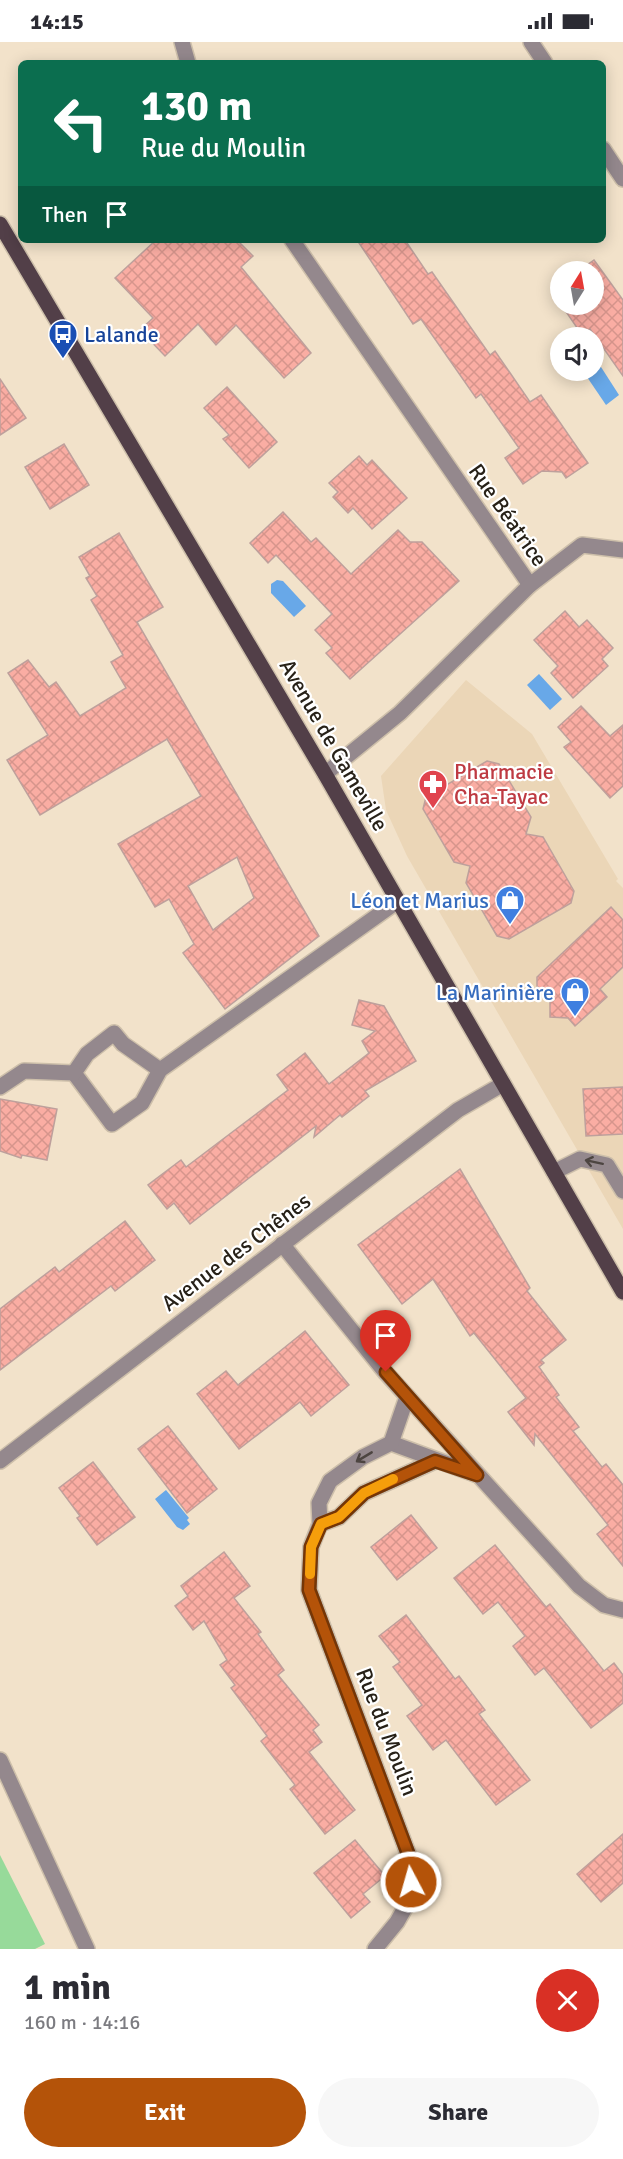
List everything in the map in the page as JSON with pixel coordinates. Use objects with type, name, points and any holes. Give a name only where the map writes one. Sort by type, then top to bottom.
[{"type":"main road","name":"Avenue de Gameville","points":[[0,224],[325,774],[622,1288]]},
{"type":"street","points":[[182,42],[187,60]]},
{"type":"street","points":[[531,42],[543,60]]},
{"type":"street","points":[[606,154],[623,179]]},
{"type":"street","name":"Rue Béatrice","points":[[294,243],[530,585],[400,713],[325,774]]},
{"type":"street","points":[[530,585],[582,545],[623,550]]},
{"type":"street","points":[[74,1072],[112,1124],[142,1103],[160,1070],[398,901]]},
{"type":"street","points":[[74,1072],[87,1054],[114,1033],[123,1044],[160,1070]]},
{"type":"street","points":[[0,1087],[24,1071],[74,1072]]},
{"type":"street","name":"Avenue des Chênes","points":[[0,1461],[458,1110],[503,1084]]},
{"type":"street","points":[[554,1172],[580,1159],[607,1165],[623,1191]]},
{"type":"street","points":[[282,1244],[407,1397],[579,1586],[604,1605],[623,1610]]},
{"type":"street","points":[[407,1397],[391,1443],[477,1475]]},
{"type":"street","name":"Rue du Moulin","points":[[375,1949],[397,1922],[410,1899],[412,1864],[309,1590],[311,1547],[321,1524],[319,1503],[330,1481],[363,1457],[391,1443]]},
{"type":"street","points":[[321,1524],[339,1517],[364,1493],[435,1461]]},
{"type":"street","points":[[0,1760],[87,1949]]},
{"type":"shaded area","points":[[466,680],[532,734],[618,879],[616,881],[623,888],[623,1229],[407,856],[386,810],[381,776]]},
{"type":"green space","points":[[0,1855],[45,1944],[35,1949],[0,1949]]},
{"type":"water","points":[[604,372],[619,395],[606,405],[590,381],[604,381]]},
{"type":"water","points":[[277,580],[283,581],[306,606],[294,617],[271,593],[271,584]]},
{"type":"water","points":[[539,674],[562,699],[550,710],[527,685]]},
{"type":"water","points":[[166,1490],[189,1518],[187,1520],[190,1524],[183,1530],[177,1527],[155,1499]]},
{"type":"building","points":[[153,243],[240,243],[253,256],[241,267],[311,353],[284,378],[236,325],[216,345],[198,324],[165,356],[140,330],[153,318],[115,278]]},
{"type":"building","points":[[359,243],[407,243],[428,274],[432,272],[490,355],[495,351],[530,402],[541,395],[588,463],[566,478],[562,472],[542,471],[523,484],[505,458],[519,448],[481,394],[476,398],[421,319],[413,324]]},
{"type":"building","points":[[604,274],[623,300],[623,376],[604,349],[604,327],[576,327],[568,315],[604,315]]},
{"type":"building","points":[[0,379],[26,418],[0,435]]},
{"type":"building","points":[[227,387],[277,442],[249,468],[223,439],[229,435],[204,408]]},
{"type":"building","points":[[64,444],[89,485],[50,509],[25,467]]},
{"type":"building","points":[[359,456],[367,465],[372,460],[407,498],[372,529],[353,508],[348,513],[333,497],[338,492],[329,483]]},
{"type":"building","points":[[283,512],[311,542],[316,538],[351,574],[398,530],[410,542],[422,542],[459,581],[350,679],[326,653],[332,648],[315,630],[332,614],[276,555],[268,563],[250,543]]},
{"type":"building","points":[[119,533],[163,607],[137,622],[319,936],[225,1009],[183,953],[194,944],[169,899],[155,907],[118,844],[201,796],[167,739],[40,815],[7,760],[48,735],[8,673],[28,660],[49,687],[56,682],[80,716],[126,688],[111,662],[123,655],[91,600],[97,596],[86,578],[90,576],[79,557]],"holes":[[[237,857],[254,898],[213,930],[188,886]]]},
{"type":"building","points":[[565,611],[579,627],[587,620],[613,648],[602,659],[608,666],[573,698],[551,673],[558,666],[534,640]]},
{"type":"building","points":[[581,706],[610,736],[623,725],[623,786],[610,798],[564,747],[571,742],[558,727]]},
{"type":"building","points":[[487,761],[499,764],[531,817],[526,834],[543,837],[574,891],[571,903],[509,939],[497,936],[466,883],[470,866],[454,862],[423,809],[426,797]]},
{"type":"building","points":[[611,907],[623,920],[623,967],[600,989],[607,997],[575,1026],[568,1018],[550,1017],[550,1000],[537,986],[537,977]]},
{"type":"building","points":[[359,1000],[384,1006],[416,1061],[365,1091],[369,1096],[342,1117],[340,1115],[314,1137],[316,1126],[190,1224],[174,1203],[167,1209],[148,1185],[181,1160],[186,1167],[288,1090],[277,1075],[305,1053],[329,1084],[369,1053],[362,1041],[375,1031],[352,1025]]},
{"type":"building","points":[[623,1087],[623,1134],[586,1136],[583,1089]]},
{"type":"building","points":[[0,1099],[57,1109],[47,1160],[22,1155],[21,1158],[0,1151]]},
{"type":"building","points":[[460,1169],[530,1288],[527,1291],[566,1340],[541,1360],[544,1363],[539,1367],[559,1395],[556,1397],[579,1427],[573,1431],[602,1467],[606,1464],[623,1485],[623,1566],[597,1534],[608,1525],[535,1434],[534,1445],[508,1412],[526,1398],[474,1333],[470,1336],[433,1279],[402,1304],[358,1245]]},
{"type":"building","points":[[125,1221],[155,1260],[115,1291],[111,1286],[0,1370],[0,1309],[55,1267],[59,1272]]},
{"type":"building","points":[[305,1331],[349,1385],[311,1416],[300,1402],[239,1449],[197,1394],[226,1371],[238,1385]]},
{"type":"building","points":[[168,1426],[217,1489],[187,1513],[138,1449]]},
{"type":"building","points":[[93,1462],[135,1517],[97,1545],[77,1518],[80,1516],[59,1488]]},
{"type":"building","points":[[411,1515],[437,1548],[397,1580],[371,1547]]},
{"type":"building","points":[[495,1545],[546,1607],[550,1604],[604,1671],[614,1663],[623,1675],[623,1703],[591,1728],[544,1668],[535,1675],[513,1646],[525,1636],[498,1602],[483,1614],[454,1578]]},
{"type":"building","points":[[224,1552],[250,1586],[234,1598],[261,1632],[258,1634],[284,1670],[278,1675],[319,1725],[313,1730],[322,1742],[309,1752],[355,1810],[325,1834],[290,1789],[295,1785],[261,1741],[267,1736],[231,1688],[235,1685],[220,1665],[227,1660],[204,1621],[193,1630],[175,1606],[188,1596],[181,1586]]},
{"type":"building","points":[[406,1615],[455,1679],[459,1676],[485,1710],[479,1714],[530,1780],[496,1805],[446,1740],[433,1750],[407,1716],[422,1705],[393,1667],[400,1662],[379,1636]]},
{"type":"building","points":[[623,1834],[623,1883],[601,1902],[577,1874]]},
{"type":"building","points":[[355,1840],[385,1876],[363,1894],[370,1902],[351,1918],[314,1873]]},
{"type":"slow traffic","points":[[310,1574],[311,1547],[321,1524],[339,1517],[364,1493],[393,1479]]},
{"type":"place","name":"Lalande","points":[[63,360]]},
{"type":"place","name":"Pharmacie Cha-Tayac","points":[[433,810]]},
{"type":"place","name":"Léon et Marius","points":[[510,926]]},
{"type":"place","name":"La Marinière","points":[[575,1018]]},
{"type":"route","points":[[386,1372],[477,1475],[435,1461],[364,1493],[339,1517],[321,1524],[311,1547],[309,1590],[412,1864],[411,1882]]}]
